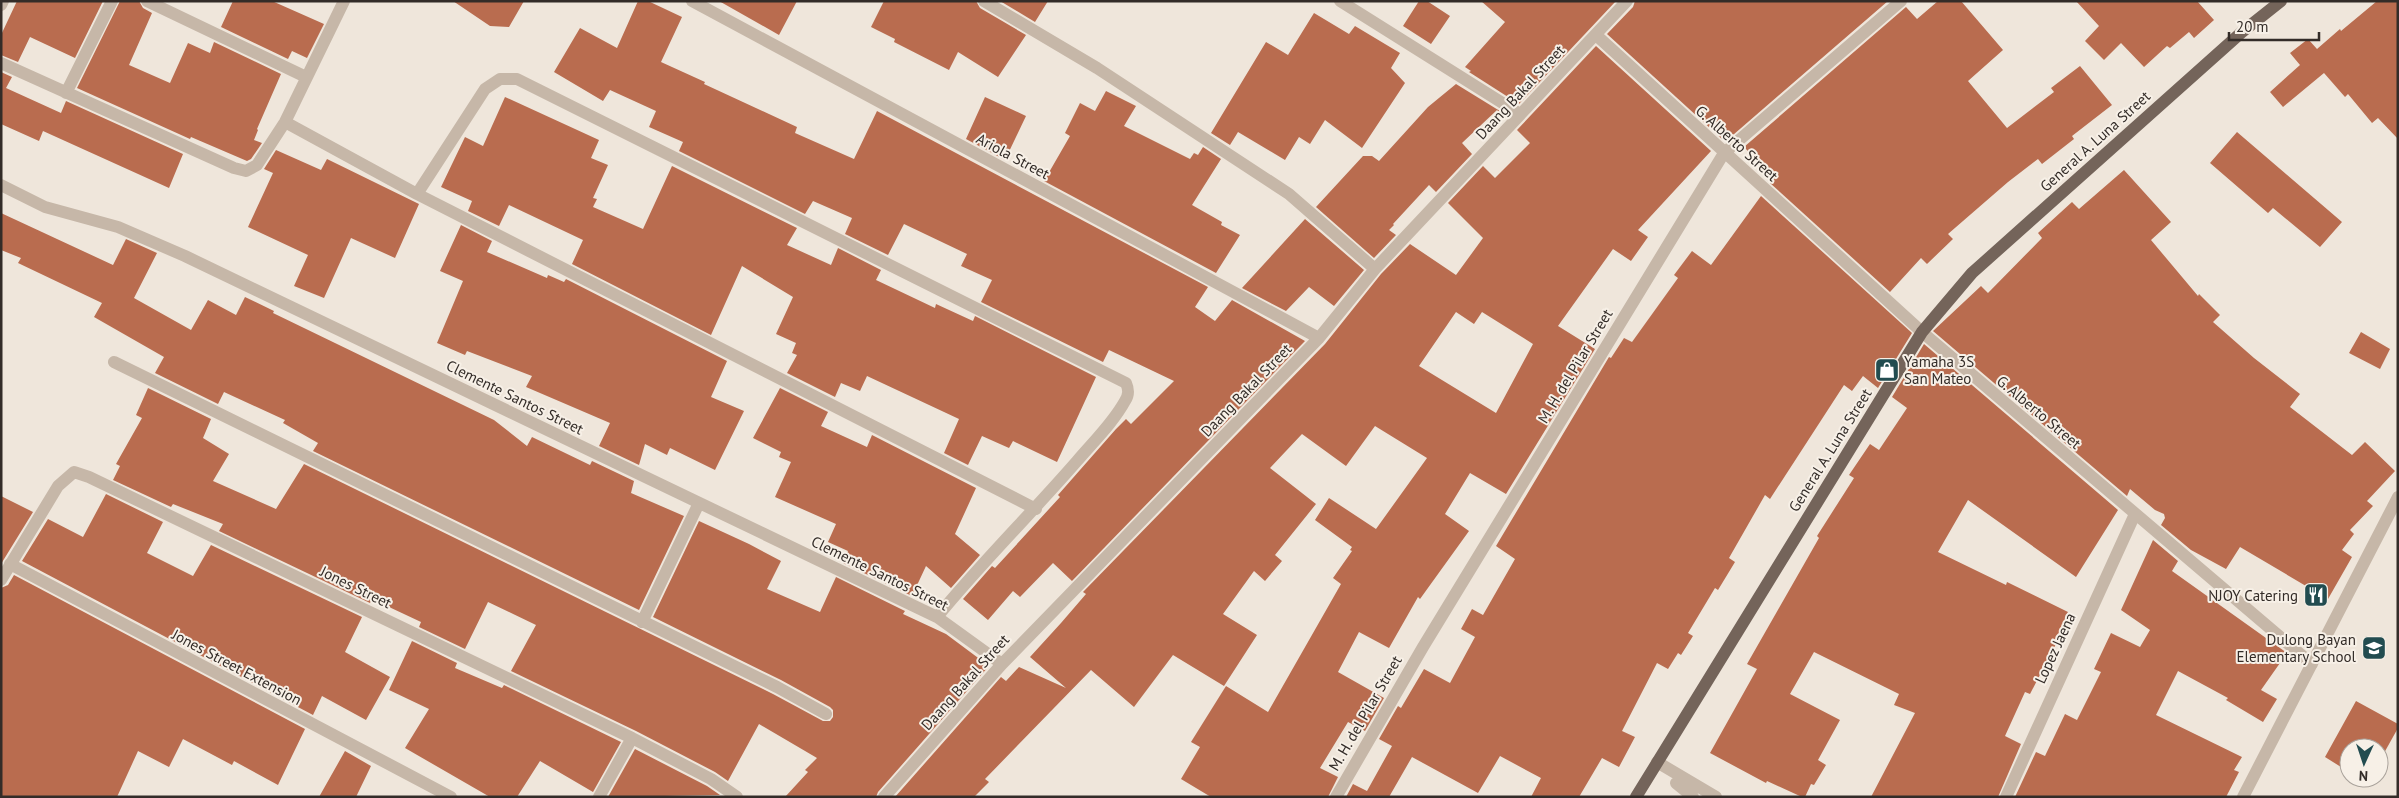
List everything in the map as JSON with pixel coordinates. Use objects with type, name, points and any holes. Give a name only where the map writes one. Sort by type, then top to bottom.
[{"type":"main road","name":"General A. Luna Street","points":[[1636,797],[1922,332],[1972,273],[2242,32],[2281,1]]},
{"type":"street","points":[[1,5],[3,1]]},
{"type":"street","points":[[66,93],[112,1]]},
{"type":"street","points":[[147,1],[306,77]]},
{"type":"street","points":[[1,63],[234,168],[246,171],[257,165],[285,122],[344,1]]},
{"type":"street","name":"Ariola Street","points":[[692,1],[1319,338]]},
{"type":"street","points":[[984,1],[1098,68],[1289,194],[1375,269]]},
{"type":"street","points":[[1340,1],[1520,114]]},
{"type":"street","name":"Daang Bakal Street","points":[[884,797],[1002,664],[1319,338],[1375,269],[1626,1]]},
{"type":"street","name":"M. H. del Pilar Street","points":[[1336,797],[1423,647],[1724,153],[1901,1]]},
{"type":"street","name":"G. Alberto Street","points":[[1596,35],[1922,332],[2312,664]]},
{"type":"street","points":[[417,194],[485,89],[500,79],[517,80],[1126,384],[1129,390],[1126,400],[1111,421],[1036,509],[960,588],[937,617]]},
{"type":"street","points":[[285,122],[417,194],[1036,509]]},
{"type":"street","name":"Clemente Santos Street","points":[[1,185],[46,207],[118,227],[184,256],[937,617],[1002,664]]},
{"type":"street","points":[[114,362],[776,687],[826,714]]},
{"type":"street","name":"Jones Street","points":[[1,580],[58,486],[74,472],[89,476],[632,738],[711,779],[737,797]]},
{"type":"street","points":[[2243,797],[2398,497]]},
{"type":"street","points":[[642,622],[699,503]]},
{"type":"street","name":"Lopez Jaena","points":[[2006,797],[2135,514]]},
{"type":"street","name":"Jones Street Extension","points":[[10,564],[451,797]]},
{"type":"street","points":[[599,797],[632,738]]},
{"type":"street","points":[[1656,765],[1693,797]]},
{"type":"street","points":[[1656,765],[1716,797]]},
{"type":"building","points":[[17,1],[103,1],[75,58],[30,37],[18,62],[1,55],[1,35]]},
{"type":"building","points":[[120,1],[139,1],[143,8],[152,13],[129,65],[170,83],[188,43],[210,53],[214,42],[281,74],[257,129],[254,140],[262,143],[251,159],[247,161],[191,137],[190,139],[77,88]]},
{"type":"building","points":[[233,1],[272,1],[324,24],[307,58],[292,51],[288,59],[221,27]]},
{"type":"building","points":[[453,1],[524,1],[509,27],[490,26]]},
{"type":"building","points":[[638,1],[648,1],[682,17],[661,62],[797,127],[795,133],[854,159],[877,111],[1208,287],[1195,307],[1215,321],[1232,300],[1305,341],[1072,581],[1053,563],[1020,597],[1013,591],[988,620],[963,599],[992,566],[995,568],[1060,497],[1058,495],[1116,429],[1126,419],[1131,424],[1174,381],[1109,350],[1103,362],[981,302],[992,280],[961,266],[967,254],[904,224],[888,255],[845,234],[852,218],[813,201],[805,214],[679,151],[683,142],[649,127],[656,111],[610,90],[603,101],[554,72],[580,28],[617,48]]},
{"type":"building","points":[[719,1],[797,1],[779,35]]},
{"type":"building","points":[[884,1],[976,1],[980,8],[1026,35],[998,77],[958,52],[949,70],[894,42],[895,39],[871,27]]},
{"type":"building","points":[[1000,1],[1048,1],[1035,22]]},
{"type":"building","points":[[1419,1],[1427,1],[1450,16],[1431,44],[1403,26]]},
{"type":"building","points":[[1481,1],[1616,1],[1519,104],[1469,72],[1471,71],[1465,67],[1505,22]]},
{"type":"building","points":[[1635,1],[1888,1],[1733,135],[1729,131],[1722,139],[1607,34],[1633,7]]},
{"type":"building","points":[[1938,1],[1961,1],[2003,50],[1968,81],[2007,128],[2054,92],[2051,88],[2080,66],[2112,105],[2072,136],[2074,139],[2042,164],[2038,159],[2008,182],[1948,234],[1953,239],[1927,264],[1921,258],[1890,292],[1770,183],[1774,178],[1744,147],[1906,7],[1917,19]]},
{"type":"building","points":[[2076,1],[2197,1],[2214,20],[2194,38],[2189,32],[2170,48],[2167,46],[2144,67],[2121,43],[2104,60],[2085,41],[2099,26]]},
{"type":"building","points":[[2377,1],[2398,1],[2398,139],[2378,118],[2372,123],[2348,94],[2345,97],[2324,73],[2283,107],[2270,92],[2300,65],[2290,53],[2308,39],[2317,49]]},
{"type":"building","points":[[1314,13],[1349,34],[1355,26],[1400,53],[1391,68],[1405,83],[1362,148],[1325,120],[1310,144],[1299,137],[1285,160],[1238,132],[1230,145],[1211,133],[1266,42],[1288,55]]},
{"type":"building","points":[[1596,46],[1711,151],[1638,230],[1648,237],[1631,261],[1613,249],[1558,326],[1595,349],[1506,494],[1470,473],[1445,514],[1469,531],[1420,599],[1418,597],[1389,648],[1359,632],[1338,672],[1384,698],[1365,731],[1348,722],[1320,768],[1338,777],[1328,797],[1211,797],[1181,779],[1200,747],[1191,742],[1226,686],[1268,712],[1341,584],[1333,578],[1352,551],[1350,550],[1352,547],[1315,520],[1329,498],[1376,529],[1427,458],[1375,426],[1346,466],[1302,434],[1270,468],[1316,504],[1275,555],[1282,561],[1265,581],[1254,571],[1223,614],[1257,635],[1224,686],[1173,655],[1134,707],[1091,670],[985,779],[989,782],[974,797],[895,797],[1001,677],[1006,681],[1019,667],[1066,688],[1030,657],[1086,594],[1083,592],[1325,344],[1381,274],[1410,244],[1456,275],[1483,238],[1448,203],[1483,166],[1495,178],[1530,143],[1517,130]],"holes":[[[1456,312],[1474,324],[1482,312],[1533,344],[1496,413],[1419,366]]]},
{"type":"building","points":[[1,72],[12,77],[6,88],[61,113],[66,101],[183,154],[169,188],[43,131],[39,141],[1,124]]},
{"type":"building","points":[[1456,84],[1508,116],[1505,118],[1497,110],[1462,143],[1472,154],[1436,192],[1429,185],[1393,224],[1389,230],[1396,235],[1374,258],[1316,207],[1363,156],[1372,156],[1379,161],[1428,107]]},
{"type":"building","points":[[1106,91],[1136,106],[1124,126],[1190,159],[1194,153],[1198,155],[1203,147],[1221,159],[1192,205],[1222,222],[1221,225],[1240,235],[1216,273],[1044,181],[1070,136],[1065,133],[1080,103],[1095,111]]},
{"type":"building","points":[[505,97],[599,140],[591,158],[608,165],[593,198],[597,199],[593,207],[643,229],[672,166],[797,228],[787,245],[831,265],[838,248],[881,270],[876,280],[935,308],[936,304],[973,321],[975,316],[1096,377],[1057,462],[1013,441],[1009,448],[982,436],[968,465],[944,453],[959,419],[867,376],[860,391],[841,383],[835,397],[787,373],[797,355],[792,353],[796,343],[776,334],[793,297],[742,266],[711,335],[572,264],[583,240],[509,205],[499,226],[468,211],[472,201],[441,187],[465,137],[483,146]]},
{"type":"building","points":[[985,97],[1026,116],[1005,160],[966,139]]},
{"type":"building","points":[[2237,132],[2342,222],[2320,247],[2273,208],[2268,213],[2210,163]]},
{"type":"building","points":[[276,150],[321,170],[327,159],[419,204],[395,258],[351,238],[324,298],[294,286],[308,255],[248,227],[273,173],[264,169]]},
{"type":"building","points":[[2124,170],[2171,222],[2151,240],[2198,296],[2199,294],[2220,315],[2213,322],[2254,358],[2300,394],[2290,407],[2352,455],[2365,442],[2395,471],[2367,501],[2373,506],[2350,530],[2354,534],[2342,550],[2352,557],[2328,599],[2240,547],[2226,569],[2191,550],[2161,525],[2165,518],[2164,514],[2155,510],[2130,489],[2127,496],[1933,331],[1981,286],[1988,293],[2042,238],[2038,233],[2072,202],[2079,209]]},
{"type":"building","points":[[1761,196],[1912,333],[1878,388],[1863,376],[1852,391],[1844,385],[1770,499],[1765,495],[1729,558],[1735,562],[1718,590],[1715,588],[1688,633],[1693,636],[1681,655],[1678,653],[1668,669],[1657,663],[1622,731],[1635,737],[1619,767],[1602,758],[1579,797],[1531,797],[1541,778],[1500,756],[1478,793],[1412,757],[1389,797],[1346,797],[1353,784],[1367,791],[1392,746],[1379,739],[1398,706],[1401,708],[1424,669],[1450,683],[1475,637],[1461,629],[1472,609],[1483,615],[1515,559],[1496,546],[1609,357],[1611,358],[1624,338],[1632,342],[1678,278],[1674,275],[1692,251],[1711,265]]},
{"type":"building","points":[[1,213],[113,265],[126,239],[157,253],[134,298],[191,330],[208,300],[236,315],[245,297],[274,311],[273,313],[494,420],[527,446],[532,437],[590,465],[592,461],[634,481],[631,493],[684,516],[639,610],[313,451],[318,443],[283,423],[285,420],[224,392],[218,404],[155,373],[164,357],[94,317],[102,303],[18,263],[21,258],[1,250]]},
{"type":"building","points":[[1305,219],[1364,270],[1334,306],[1309,287],[1286,311],[1242,288]]},
{"type":"building","points":[[461,225],[492,241],[487,252],[547,278],[548,275],[564,282],[566,279],[727,361],[711,397],[744,411],[715,470],[670,448],[667,455],[645,444],[639,465],[599,446],[610,423],[526,387],[532,376],[467,351],[465,355],[437,343],[463,281],[440,271]]},
{"type":"building","points":[[2361,332],[2390,349],[2380,369],[2349,353]]},
{"type":"building","points":[[1924,344],[2118,510],[2076,577],[1968,500],[1938,552],[2006,585],[2007,582],[2068,612],[2055,641],[2057,642],[2030,694],[2025,692],[2005,736],[2021,744],[1998,797],[1871,797],[1915,713],[1894,705],[1899,694],[1814,652],[1790,694],[1840,720],[1818,760],[1826,765],[1814,785],[1811,784],[1805,797],[1802,797],[1767,781],[1766,783],[1710,753],[1757,669],[1747,664],[1819,538],[1817,536],[1854,478],[1849,475],[1870,444],[1879,450],[1907,408],[1892,397]]},
{"type":"building","points":[[148,388],[211,419],[203,438],[229,454],[213,481],[276,509],[304,464],[773,694],[823,721],[830,721],[833,717],[833,710],[830,707],[781,680],[653,617],[699,521],[781,561],[767,589],[820,612],[836,577],[905,611],[903,614],[946,634],[989,666],[878,792],[876,797],[785,797],[808,772],[805,770],[817,758],[759,724],[728,781],[715,772],[636,731],[511,671],[536,625],[488,602],[465,649],[419,627],[421,622],[372,599],[370,603],[219,531],[223,524],[173,504],[171,507],[113,480],[120,466],[116,464],[142,418],[136,415]]},
{"type":"building","points":[[780,388],[828,412],[821,426],[867,447],[872,435],[976,488],[955,534],[980,555],[951,588],[926,566],[912,596],[843,563],[848,551],[828,542],[836,524],[775,497],[791,462],[779,457],[781,452],[753,438]]},
{"type":"building","points":[[106,494],[163,522],[147,553],[193,576],[211,545],[362,617],[345,652],[390,677],[366,720],[322,696],[313,715],[22,561],[48,519],[83,537]]},
{"type":"building","points":[[1,496],[33,512],[1,564]]},
{"type":"building","points":[[2153,540],[2178,561],[2172,571],[2287,653],[2261,690],[2277,699],[2263,722],[2226,700],[2228,698],[2178,671],[2156,715],[2242,757],[2234,770],[2239,772],[2226,797],[2015,797],[2036,752],[2045,756],[2065,714],[2077,720],[2101,672],[2094,669],[2111,633],[2140,647],[2150,630],[2121,610]]},
{"type":"building","points":[[14,575],[305,729],[278,785],[234,761],[232,765],[183,739],[169,767],[138,751],[117,797],[1,797],[1,588],[8,585]]},
{"type":"building","points":[[412,641],[457,663],[455,668],[502,688],[504,685],[621,742],[593,792],[540,761],[517,797],[490,797],[405,748],[429,709],[389,690]]},
{"type":"building","points":[[2356,701],[2398,724],[2398,728],[2389,744],[2389,738],[2339,738],[2339,766],[2325,757]]},
{"type":"building","points":[[635,749],[707,786],[720,795],[608,797]]},
{"type":"building","points":[[345,751],[371,766],[356,797],[319,797]]},
{"type":"place","name":"Yamaha 3S San Mateo","points":[[1887,370]]},
{"type":"place","name":"NJOY Catering","points":[[2316,595]]},
{"type":"place","name":"Dulong Bayan Elementary School","points":[[2374,648]]}]
